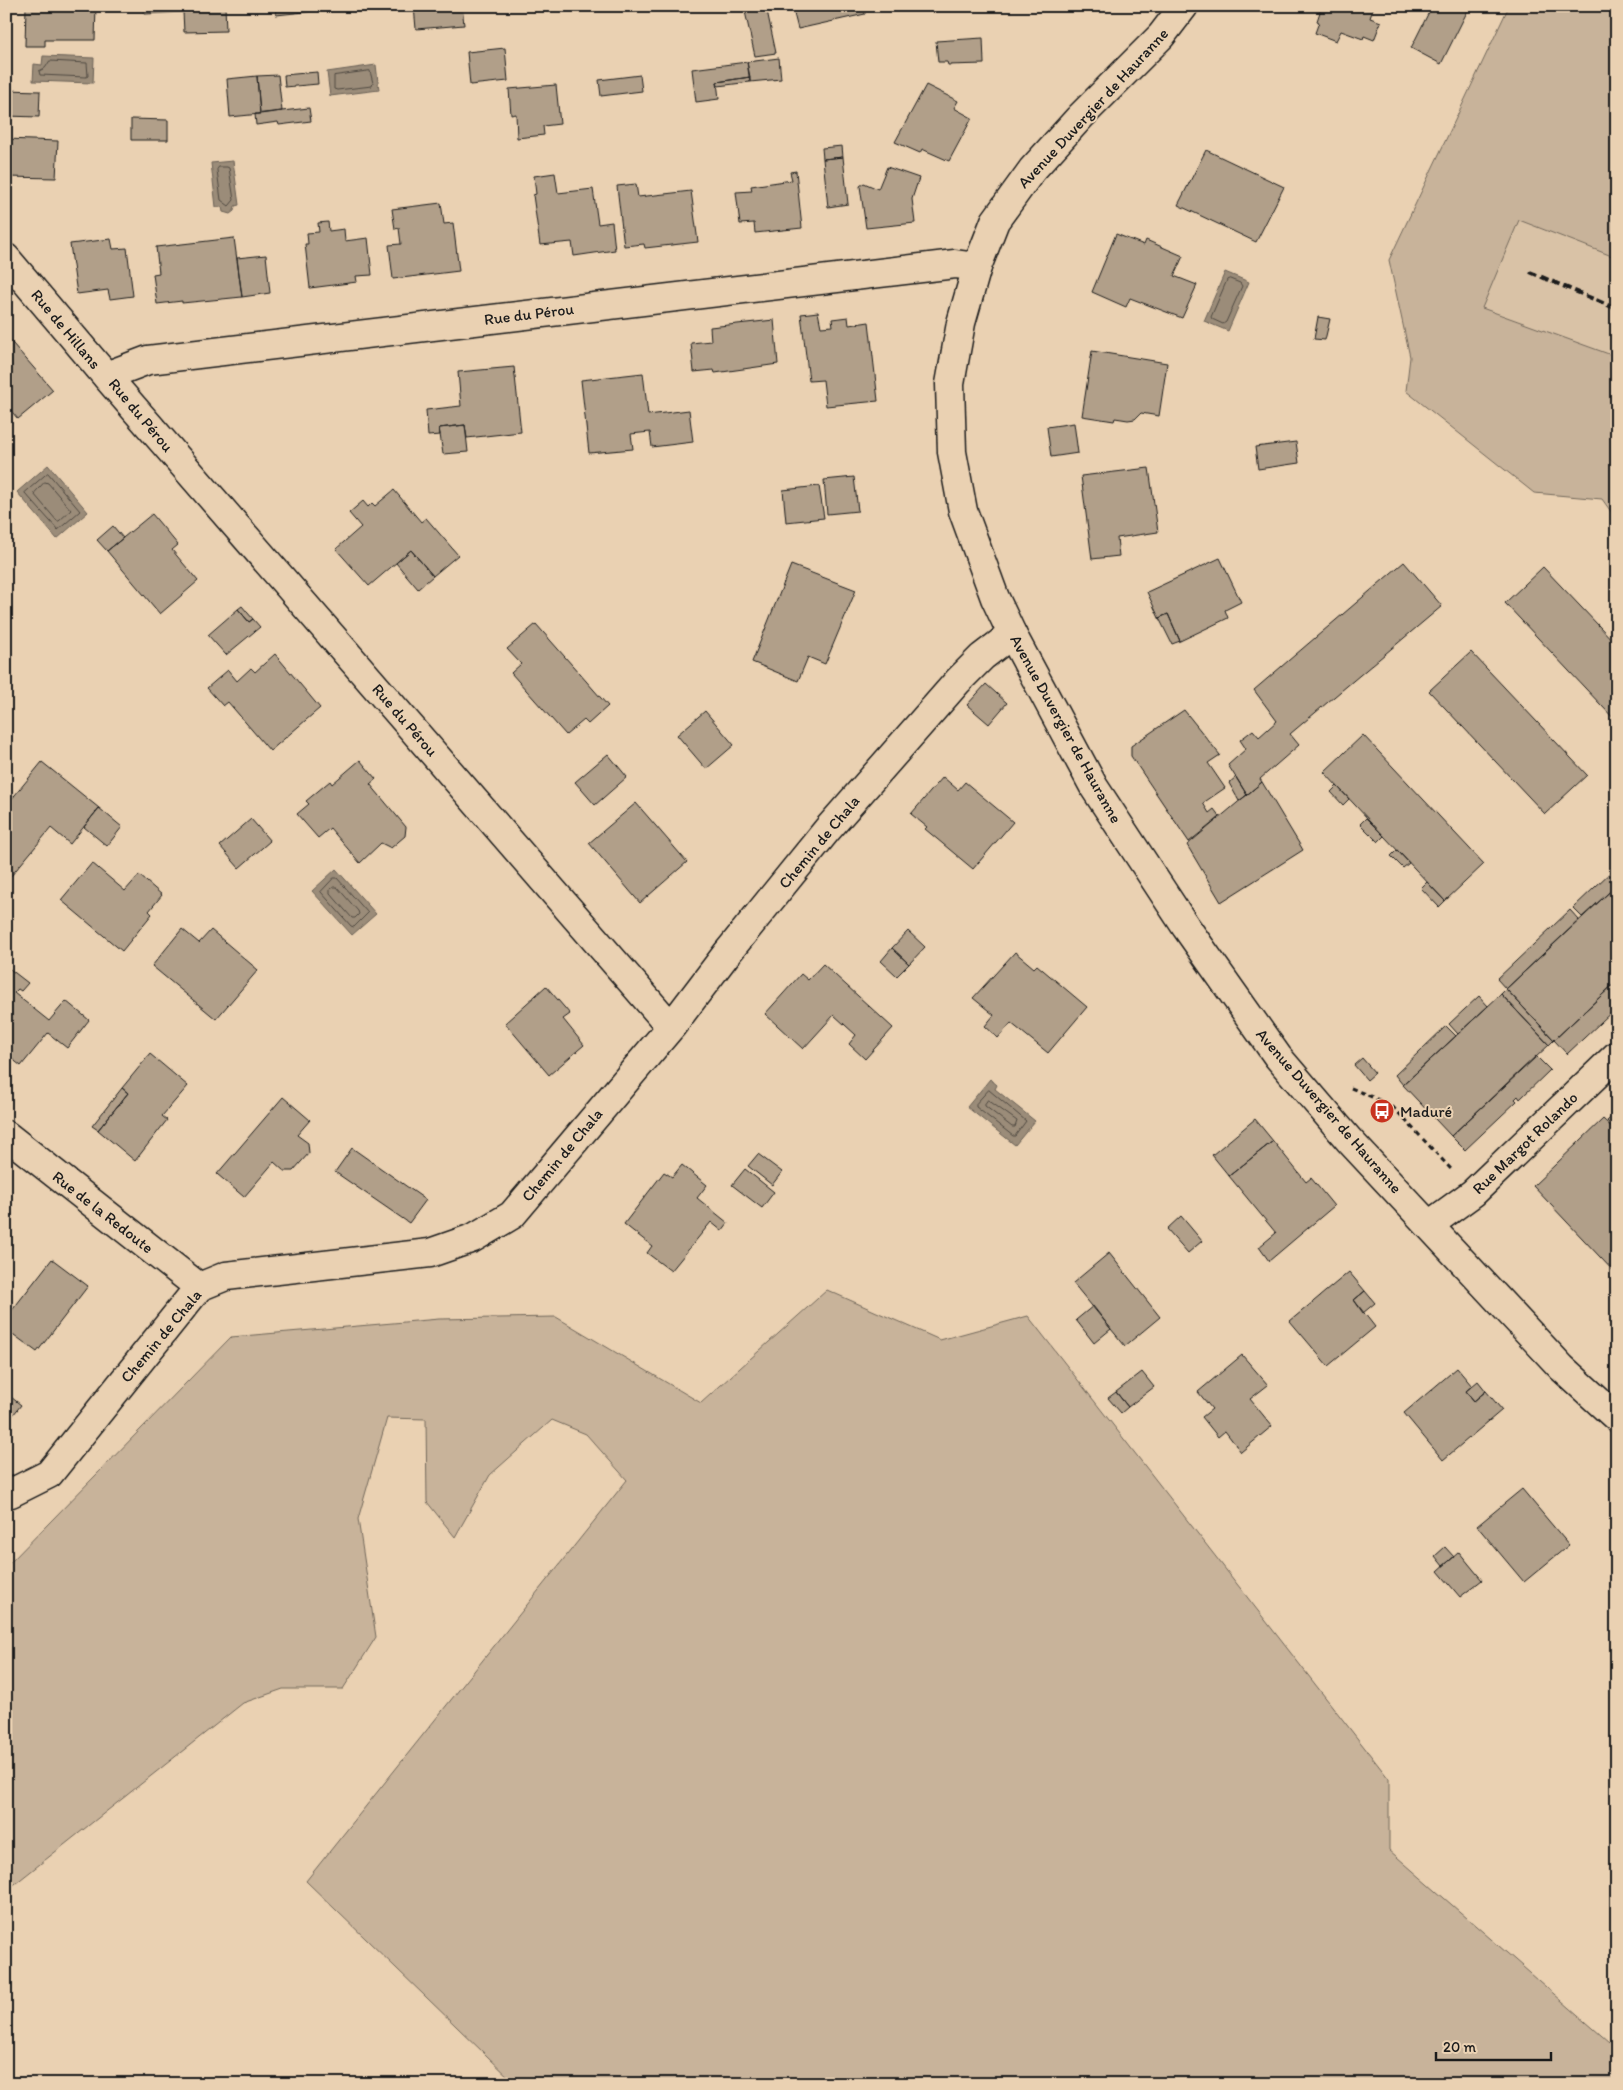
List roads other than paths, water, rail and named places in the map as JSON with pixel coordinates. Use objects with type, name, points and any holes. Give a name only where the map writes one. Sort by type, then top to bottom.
[{"type":"street","name":"Avenue Duvergier de Hauranne","points":[[1184,6],[1161,36],[1081,116],[1032,170],[995,221],[977,268],[961,323],[950,384],[952,452],[963,511],[995,598],[1012,634],[1094,787],[1186,927],[1278,1057],[1349,1140],[1562,1368],[1617,1418]]},
{"type":"street","name":"Rue de Hillans","points":[[6,258],[106,376]]},
{"type":"street","name":"Rue du Pérou","points":[[671,1027],[106,376],[158,358],[955,264],[977,268]]},
{"type":"street","name":"Chemin de Chala","points":[[6,1494],[49,1474],[199,1287],[226,1276],[430,1253],[473,1238],[512,1215],[671,1027],[728,952],[834,822],[958,681],[982,657],[1012,634]]},
{"type":"street","name":"Rue Margot Rolando","points":[[1429,1226],[1473,1193],[1617,1055]]},
{"type":"street","name":"Rue de la Redoute","points":[[6,1136],[199,1287]]},
{"type":"water","points":[[43,56],[94,58],[93,83],[33,81],[34,64],[42,65]]},
{"type":"water","points":[[376,65],[379,90],[330,96],[327,72]]},
{"type":"water","points":[[233,161],[239,205],[235,206],[234,211],[230,214],[223,212],[222,207],[216,207],[211,163]]},
{"type":"water","points":[[1225,272],[1249,282],[1228,331],[1204,321]]},
{"type":"water","points":[[48,465],[88,512],[57,539],[17,492]]},
{"type":"water","points":[[336,869],[376,914],[352,935],[312,891]]},
{"type":"water","points":[[990,1079],[997,1085],[995,1089],[1035,1121],[1015,1145],[967,1107]]},
{"type":"railway","points":[[1530,272],[1617,309]]},
{"type":"place","name":"Maduré","points":[[1382,1111]]}]
